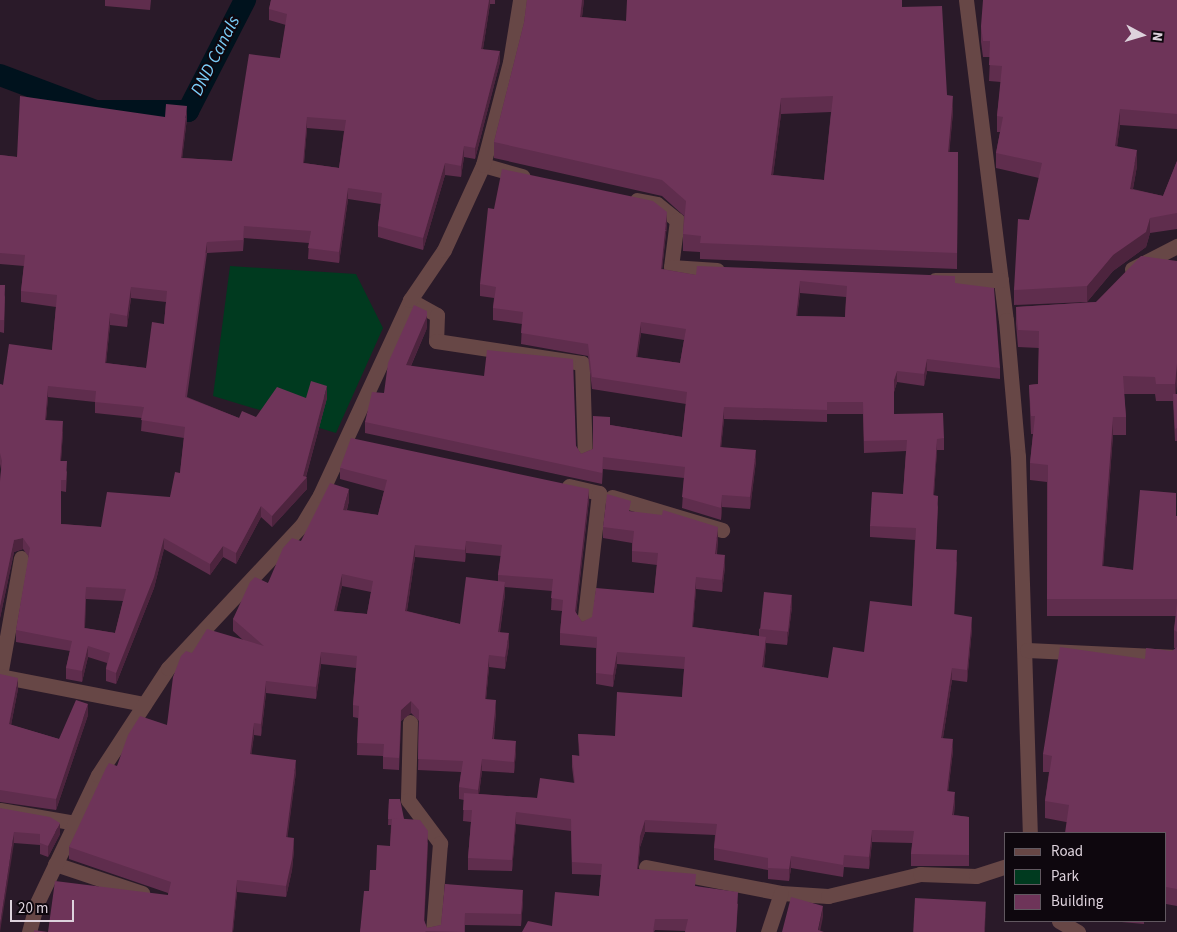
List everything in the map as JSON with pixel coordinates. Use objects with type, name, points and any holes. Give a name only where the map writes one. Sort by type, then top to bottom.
[{"type":"street","points":[[29,932],[55,864],[98,774],[168,668],[302,524],[347,439],[410,300],[444,250],[483,165],[510,62],[520,0]]},
{"type":"street","points":[[966,0],[1005,315],[1027,650],[1030,832]]},
{"type":"street","points":[[483,165],[537,180]]},
{"type":"street","points":[[620,197],[657,204],[677,220],[671,267],[731,271]]},
{"type":"street","points":[[1119,278],[1145,258],[1177,246]]},
{"type":"street","points":[[914,279],[1001,280]]},
{"type":"street","points":[[410,300],[437,315],[436,341],[582,363],[584,457]]},
{"type":"street","points":[[1005,315],[1025,314]]},
{"type":"street","points":[[347,439],[366,443]]},
{"type":"street","points":[[551,482],[599,493],[722,530]]},
{"type":"street","points":[[584,624],[599,493]]},
{"type":"street","points":[[21,558],[4,637],[0,676],[144,704]]},
{"type":"street","points":[[1027,650],[1177,657]]},
{"type":"street","points":[[410,722],[408,800],[440,843],[433,932]]},
{"type":"street","points":[[0,810],[75,823]]},
{"type":"street","points":[[55,864],[142,893]]},
{"type":"street","points":[[646,867],[781,893],[828,896],[920,874],[976,876],[1004,867]]},
{"type":"street","points":[[768,932],[781,893]]},
{"type":"street","points":[[1061,922],[1078,932]]},
{"type":"green space","points":[[230,266],[356,274],[383,328],[336,433],[213,396]]},
{"type":"building","points":[[271,0],[489,0],[481,49],[500,51],[475,148],[464,146],[461,166],[445,163],[423,238],[378,226],[382,193],[348,188],[339,252],[308,248],[311,231],[244,226],[243,240],[207,242],[185,397],[239,418],[242,411],[256,417],[277,387],[306,398],[311,381],[327,386],[303,476],[307,477],[272,516],[261,506],[236,553],[223,546],[210,564],[164,538],[154,577],[116,673],[106,669],[110,653],[88,646],[82,671],[66,668],[72,641],[16,630],[30,548],[23,538],[14,540],[0,606],[0,482],[2,461],[0,453],[0,384],[3,385],[9,344],[52,350],[57,295],[21,291],[25,255],[0,253],[0,155],[17,157],[20,96],[165,117],[166,104],[187,106],[181,158],[232,161],[249,54],[280,58],[287,14],[269,9]],"holes":[[[307,117],[346,120],[339,168],[303,163]],[[131,287],[167,291],[164,324],[152,322],[146,368],[105,363],[110,313],[127,316]],[[48,386],[96,391],[95,402],[144,407],[141,420],[185,427],[180,473],[175,472],[170,497],[107,492],[101,527],[61,524],[61,480],[66,480],[67,461],[60,461],[63,421],[45,420]],[[86,587],[126,589],[115,633],[84,628]]]},
{"type":"building","points":[[527,0],[582,0],[580,17],[626,21],[627,0],[902,0],[902,7],[942,6],[947,95],[953,96],[948,152],[958,152],[957,253],[700,243],[701,236],[683,234],[686,201],[662,180],[494,142],[524,23]],"holes":[[[833,96],[824,180],[771,175],[781,98]]]},
{"type":"building","points":[[983,0],[1177,0],[1177,114],[1120,109],[1115,146],[1137,150],[1130,189],[1163,196],[1177,161],[1177,213],[1150,218],[1146,232],[1113,255],[1087,286],[1014,290],[1018,219],[1029,220],[1042,163],[996,153],[1003,117],[997,116],[1002,66],[989,65],[990,41],[983,41],[981,26]]},
{"type":"building","points":[[502,169],[653,201],[667,212],[661,269],[696,275],[697,266],[955,276],[955,283],[994,288],[1000,368],[927,359],[924,374],[897,371],[894,380],[894,414],[943,413],[944,438],[937,439],[933,495],[938,496],[936,549],[957,550],[954,614],[972,617],[967,670],[952,668],[941,738],[953,739],[947,791],[955,792],[952,815],[969,817],[969,855],[911,854],[914,831],[872,830],[869,857],[844,855],[843,865],[791,856],[789,869],[768,868],[768,858],[714,848],[717,824],[645,820],[640,836],[637,869],[696,874],[695,886],[738,892],[736,932],[685,932],[688,919],[655,919],[653,932],[522,932],[528,921],[552,926],[555,892],[599,896],[602,864],[572,862],[571,819],[516,812],[512,860],[468,858],[472,810],[463,810],[464,793],[537,798],[540,778],[575,783],[572,755],[580,756],[578,734],[615,736],[617,692],[682,697],[685,657],[617,652],[613,675],[596,673],[597,637],[560,633],[563,600],[551,598],[553,579],[498,575],[502,545],[466,541],[465,550],[415,545],[405,611],[460,624],[466,577],[505,582],[498,632],[509,633],[505,657],[489,655],[485,699],[496,700],[492,739],[516,741],[514,762],[482,759],[478,790],[459,787],[463,761],[418,759],[419,710],[411,701],[401,710],[399,758],[383,757],[384,744],[357,743],[359,706],[353,705],[357,656],[321,652],[316,687],[266,681],[261,724],[254,723],[250,754],[296,760],[286,837],[294,838],[292,859],[286,886],[237,880],[232,932],[48,932],[55,881],[168,895],[171,882],[69,847],[106,768],[109,763],[117,766],[128,735],[140,716],[167,725],[173,677],[181,656],[186,651],[192,653],[207,629],[264,646],[233,619],[250,582],[255,577],[268,583],[283,548],[292,538],[301,541],[330,483],[349,489],[343,510],[378,515],[387,480],[340,468],[351,438],[589,489],[575,611],[582,622],[592,617],[596,588],[654,593],[658,553],[632,551],[634,531],[603,527],[607,494],[631,501],[629,511],[662,515],[663,510],[718,527],[715,554],[725,555],[722,580],[696,577],[692,627],[766,637],[762,667],[828,678],[833,647],[864,652],[870,601],[912,606],[916,528],[870,526],[872,492],[903,494],[907,440],[864,441],[863,402],[827,402],[827,410],[724,407],[720,447],[756,450],[750,497],[722,495],[721,508],[682,497],[685,467],[603,457],[602,473],[365,422],[372,392],[384,393],[388,363],[414,305],[427,311],[427,316],[406,365],[484,376],[487,350],[573,359],[576,446],[581,454],[593,449],[593,416],[610,417],[610,425],[682,437],[687,392],[592,377],[588,344],[521,333],[523,312],[493,308],[496,287],[480,284],[488,208],[494,209]],"holes":[[[800,281],[847,286],[845,317],[796,316]],[[641,322],[686,329],[680,363],[636,357]],[[342,574],[373,581],[367,614],[334,611]]]},
{"type":"building","points":[[1141,256],[1177,261],[1177,363],[1175,384],[1156,384],[1155,377],[1123,376],[1126,417],[1113,417],[1102,566],[1133,570],[1140,490],[1176,493],[1177,599],[1047,599],[1048,465],[1030,463],[1035,416],[1031,416],[1029,385],[1038,384],[1039,331],[1018,330],[1016,307],[1096,302]]},
{"type":"building","points":[[0,285],[5,285],[4,320],[0,320]]},
{"type":"building","points":[[1173,394],[1177,394],[1177,428],[1175,429]]},
{"type":"building","points":[[764,592],[792,595],[788,632],[760,629]]},
{"type":"building","points":[[1177,603],[1177,632],[1174,630]]},
{"type":"building","points":[[1060,647],[1145,659],[1146,648],[1172,651],[1177,647],[1177,889],[1167,887],[1167,832],[1065,832],[1069,805],[1045,801],[1052,756],[1043,754]]},
{"type":"building","points":[[0,674],[18,678],[9,724],[59,739],[76,700],[88,704],[56,799],[0,790]]},
{"type":"building","points":[[389,799],[400,799],[404,819],[388,819]]},
{"type":"building","points":[[0,808],[50,817],[60,823],[48,846],[40,843],[40,834],[14,832],[0,925]]},
{"type":"building","points":[[392,818],[420,820],[428,831],[424,920],[427,928],[441,925],[445,884],[523,890],[521,914],[465,913],[464,932],[360,932],[364,891],[369,891],[370,870],[376,870],[377,845],[390,846]]},
{"type":"building","points":[[791,897],[823,906],[818,930],[824,932],[782,932]]},
{"type":"building","points":[[915,898],[986,902],[984,932],[913,932]]},
{"type":"waterway","name":"DND Canals","points":[[0,75],[96,111],[188,111],[245,0]]}]
